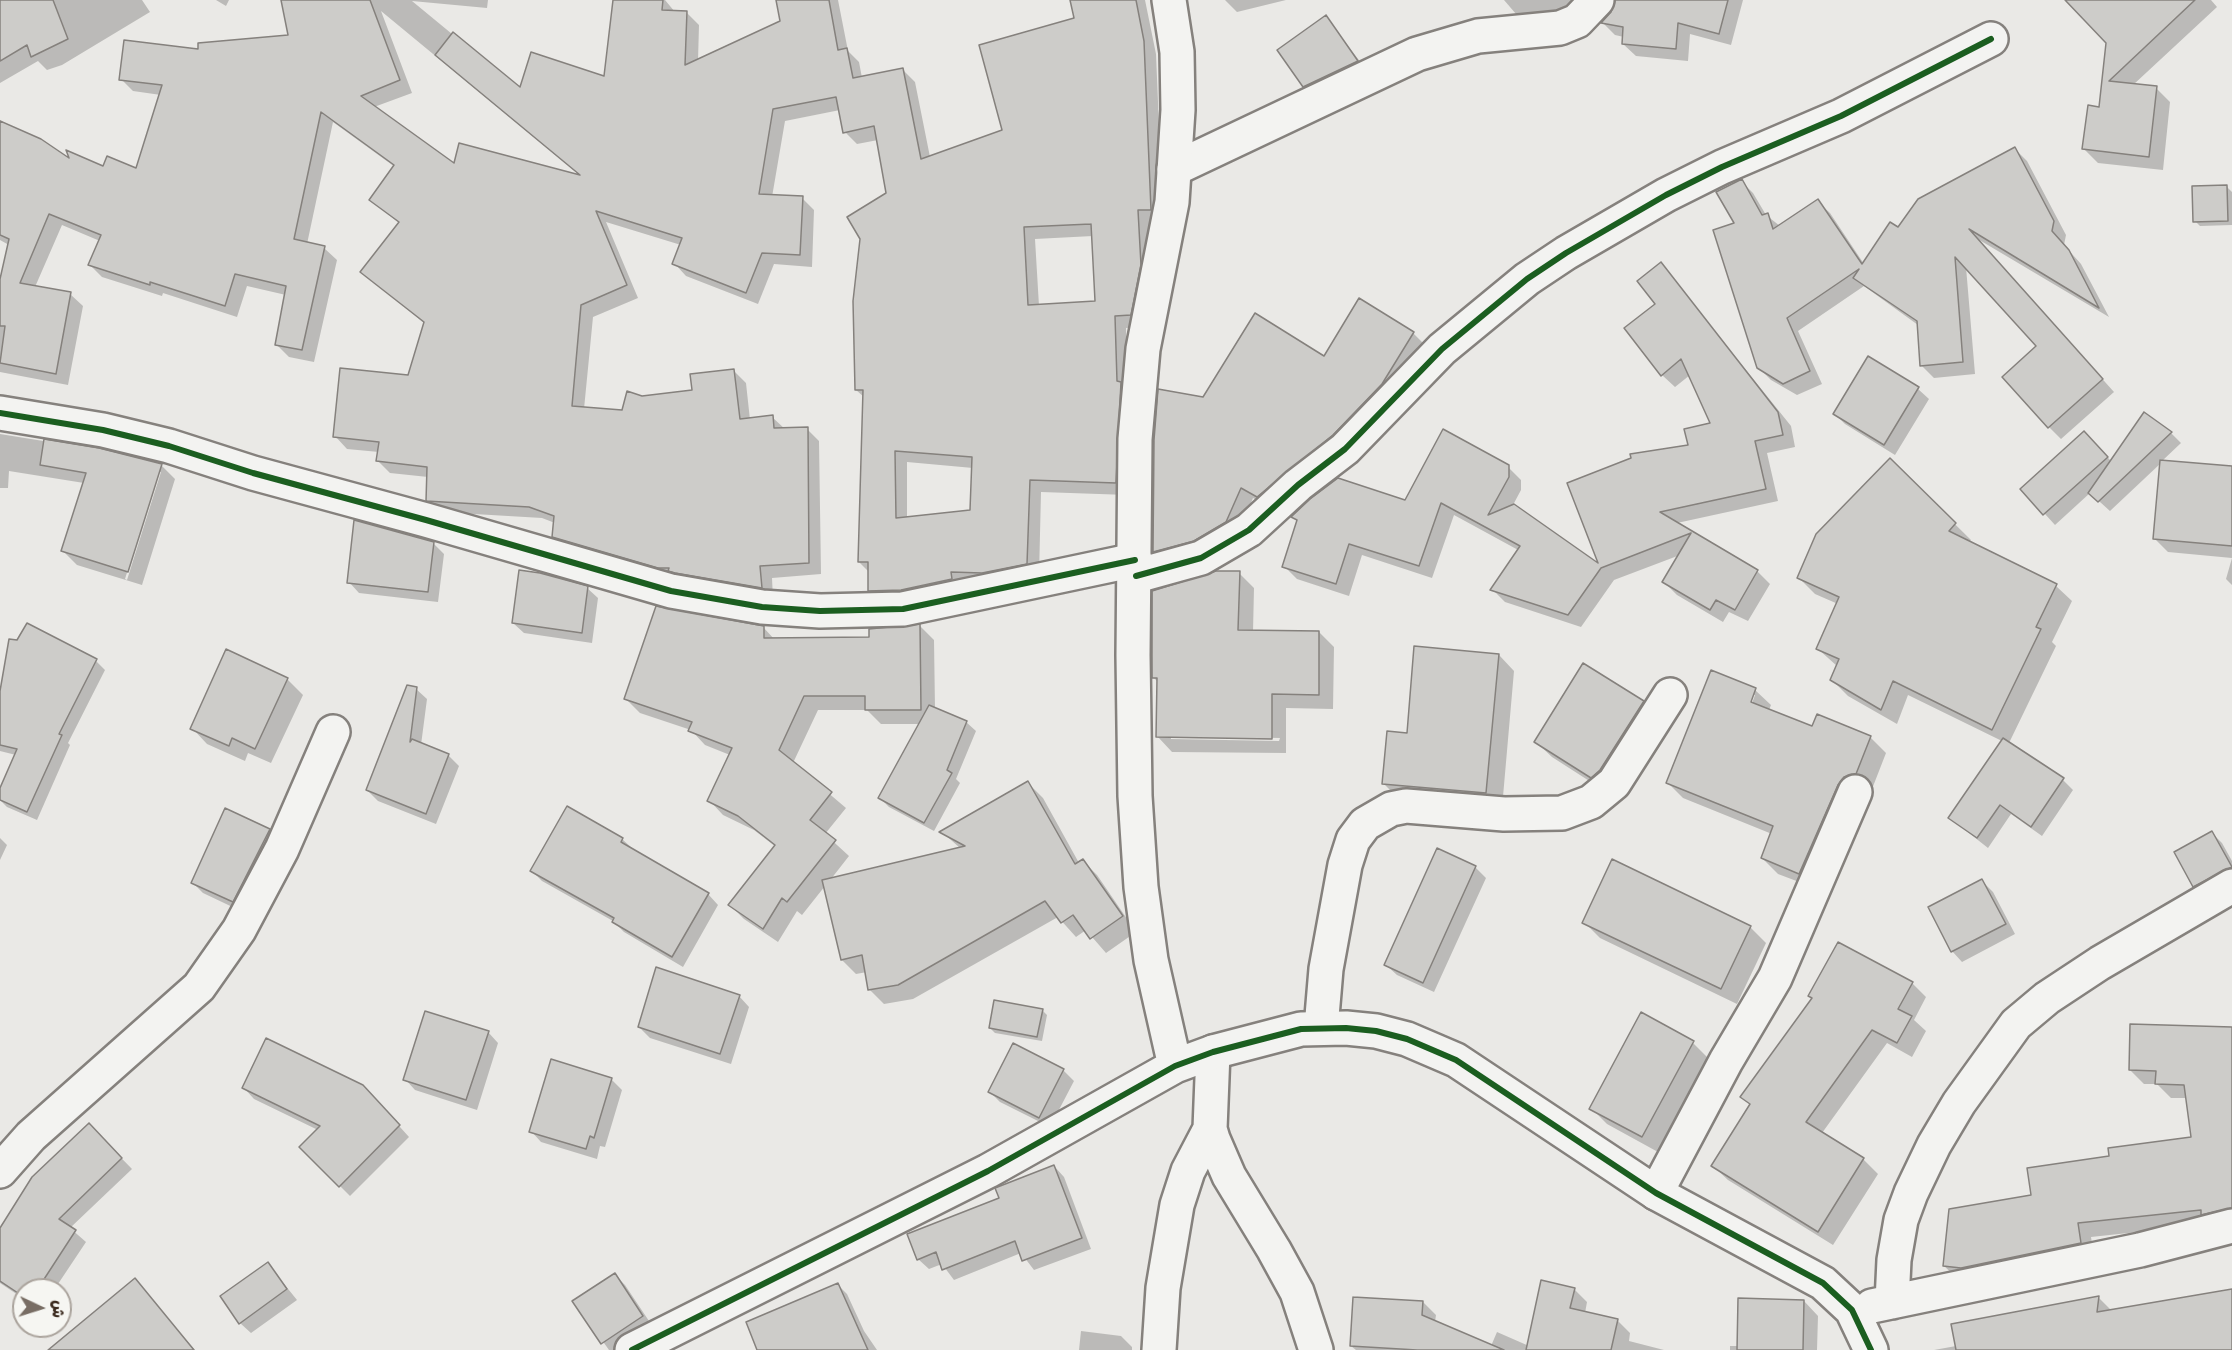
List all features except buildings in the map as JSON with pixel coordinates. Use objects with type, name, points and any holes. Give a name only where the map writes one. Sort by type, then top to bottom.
[{"type":"street","points":[[1169,0],[1177,52],[1178,110],[1172,202],[1155,281],[1141,372],[1135,440],[1136,568],[1133,655],[1135,796],[1141,888],[1151,960],[1175,1066]]},
{"type":"street","points":[[1174,169],[1417,54],[1478,36],[1560,27],[1577,21],[1597,0]]},
{"type":"street","points":[[0,413],[102,430],[168,446],[253,473],[671,591],[762,607],[820,611],[903,609],[1201,558],[1249,530],[1298,485],[1346,449],[1442,349],[1527,279],[1566,253],[1665,195],[1722,167],[1841,116],[1991,39]]},
{"type":"street","points":[[1321,1029],[1326,969],[1345,865],[1353,840],[1365,824],[1391,809],[1406,806],[1504,814],[1562,813],[1591,802],[1614,783],[1671,695]]},
{"type":"street","points":[[0,1171],[31,1136],[199,987],[239,930],[282,849],[333,732]]},
{"type":"street","points":[[1656,1193],[1726,1061],[1775,978],[1855,792]]},
{"type":"street","points":[[1892,1302],[1894,1260],[1901,1220],[1911,1193],[1959,1103],[2016,1024],[2047,998],[2100,963],[2232,886]]},
{"type":"street","points":[[632,1350],[988,1171],[1175,1066],[1213,1052],[1301,1029],[1376,1031],[1407,1039],[1456,1060],[1656,1193],[1823,1283],[1852,1310],[1871,1350]]},
{"type":"street","points":[[1213,1052],[1210,1129],[1229,1176],[1297,1292],[1316,1350]]},
{"type":"street","points":[[1159,1350],[1163,1288],[1177,1205],[1188,1170],[1210,1129]]},
{"type":"street","points":[[1852,1310],[2140,1250],[2232,1226]]},
{"type":"cycle path","points":[[1136,576],[1201,558],[1249,530],[1298,485],[1345,449],[1442,349],[1527,279],[1566,253],[1666,195],[1722,167],[1841,116],[1991,39]]},
{"type":"cycle path","points":[[0,413],[103,430],[169,446],[253,473],[671,591],[762,607],[820,611],[903,609],[1135,560]]},
{"type":"cycle path","points":[[632,1350],[988,1171],[1175,1066],[1213,1052],[1301,1029],[1346,1028],[1376,1031],[1407,1039],[1456,1060],[1656,1193],[1823,1283],[1852,1310],[1871,1350]]}]
